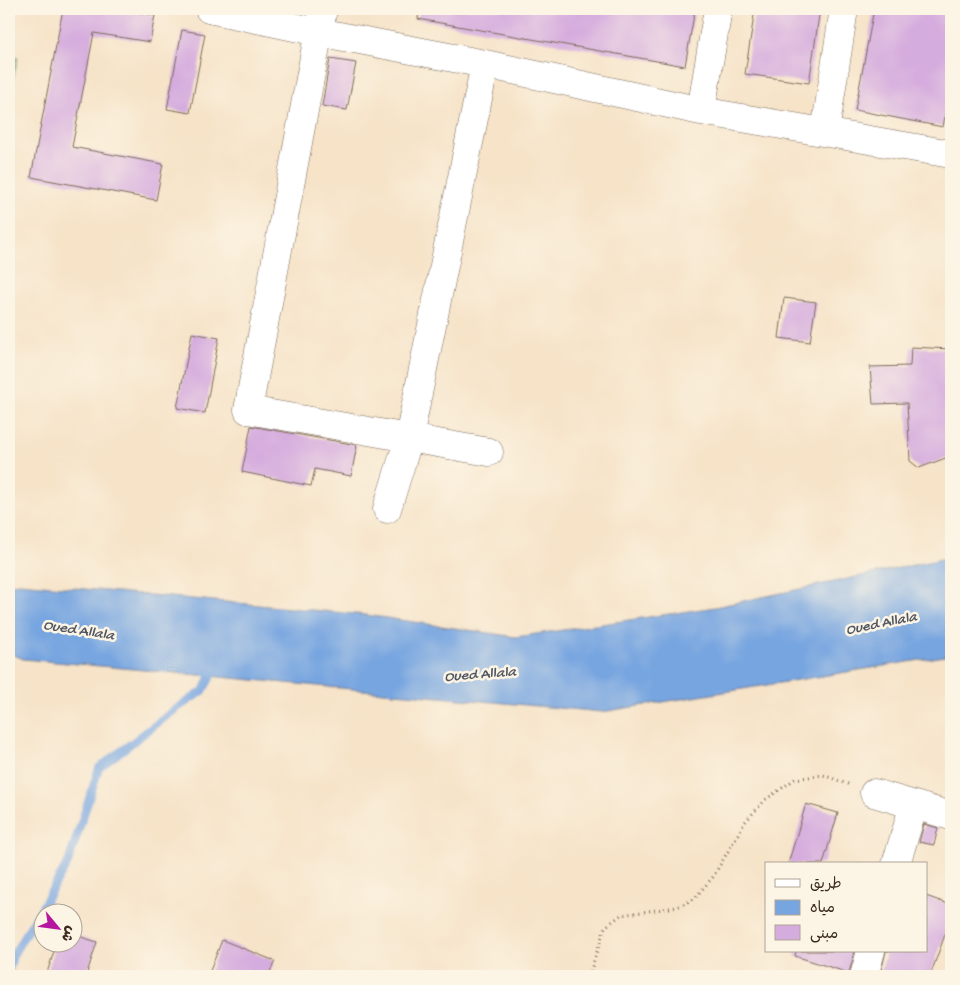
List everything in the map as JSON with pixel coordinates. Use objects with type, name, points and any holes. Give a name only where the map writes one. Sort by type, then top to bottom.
[{"type":"street","points":[[210,9],[320,20],[485,64],[701,111],[951,154]]},
{"type":"street","points":[[701,111],[718,9]]},
{"type":"street","points":[[825,132],[844,9]]},
{"type":"street","points":[[320,20],[248,410],[489,452]]},
{"type":"street","points":[[387,509],[408,438],[485,64]]},
{"type":"street","points":[[874,793],[951,816]]},
{"type":"street","points":[[897,862],[914,805]]},
{"type":"street","points":[[864,976],[871,952]]},
{"type":"path","points":[[589,976],[605,927],[621,915],[677,907],[694,899],[713,876],[745,822],[765,800],[795,779],[823,775],[874,793]]},
{"type":"green space","points":[[9,54],[18,57],[9,96]]},
{"type":"water","name":"Oued Allala","points":[[951,557],[951,655],[602,712],[23,659],[9,653],[9,584],[20,583],[366,615],[516,637],[715,607]]},
{"type":"building","points":[[63,9],[114,9],[155,15],[150,42],[94,33],[72,147],[163,164],[156,200],[31,177]]},
{"type":"building","points":[[419,9],[695,9],[685,66],[418,19]]},
{"type":"building","points":[[755,9],[820,9],[809,83],[745,74]]},
{"type":"building","points":[[874,9],[951,9],[951,84],[943,127],[855,110]]},
{"type":"building","points":[[182,30],[205,34],[190,113],[167,109]]},
{"type":"building","points":[[330,59],[356,63],[347,110],[322,106]]},
{"type":"building","points":[[784,298],[816,302],[810,342],[779,338]]},
{"type":"building","points":[[192,333],[219,338],[205,413],[177,408]]},
{"type":"building","points":[[911,347],[951,349],[951,456],[919,468],[910,461],[907,403],[873,404],[870,367],[910,366]]},
{"type":"building","points":[[251,426],[357,445],[351,476],[315,469],[311,486],[242,472]]},
{"type":"building","points":[[806,804],[838,813],[824,862],[789,862]]},
{"type":"building","points":[[924,824],[938,828],[934,845],[919,842]]},
{"type":"building","points":[[928,897],[951,905],[951,918],[930,976],[880,976],[886,952],[928,952]]},
{"type":"building","points":[[82,937],[97,942],[86,976],[46,976],[54,952],[82,952]]},
{"type":"building","points":[[222,940],[275,961],[268,976],[208,976]]},
{"type":"building","points":[[796,952],[855,952],[849,973],[795,956]]},
{"type":"waterway","points":[[9,971],[13,955],[68,863],[99,768],[176,709],[203,691],[215,669]]}]
